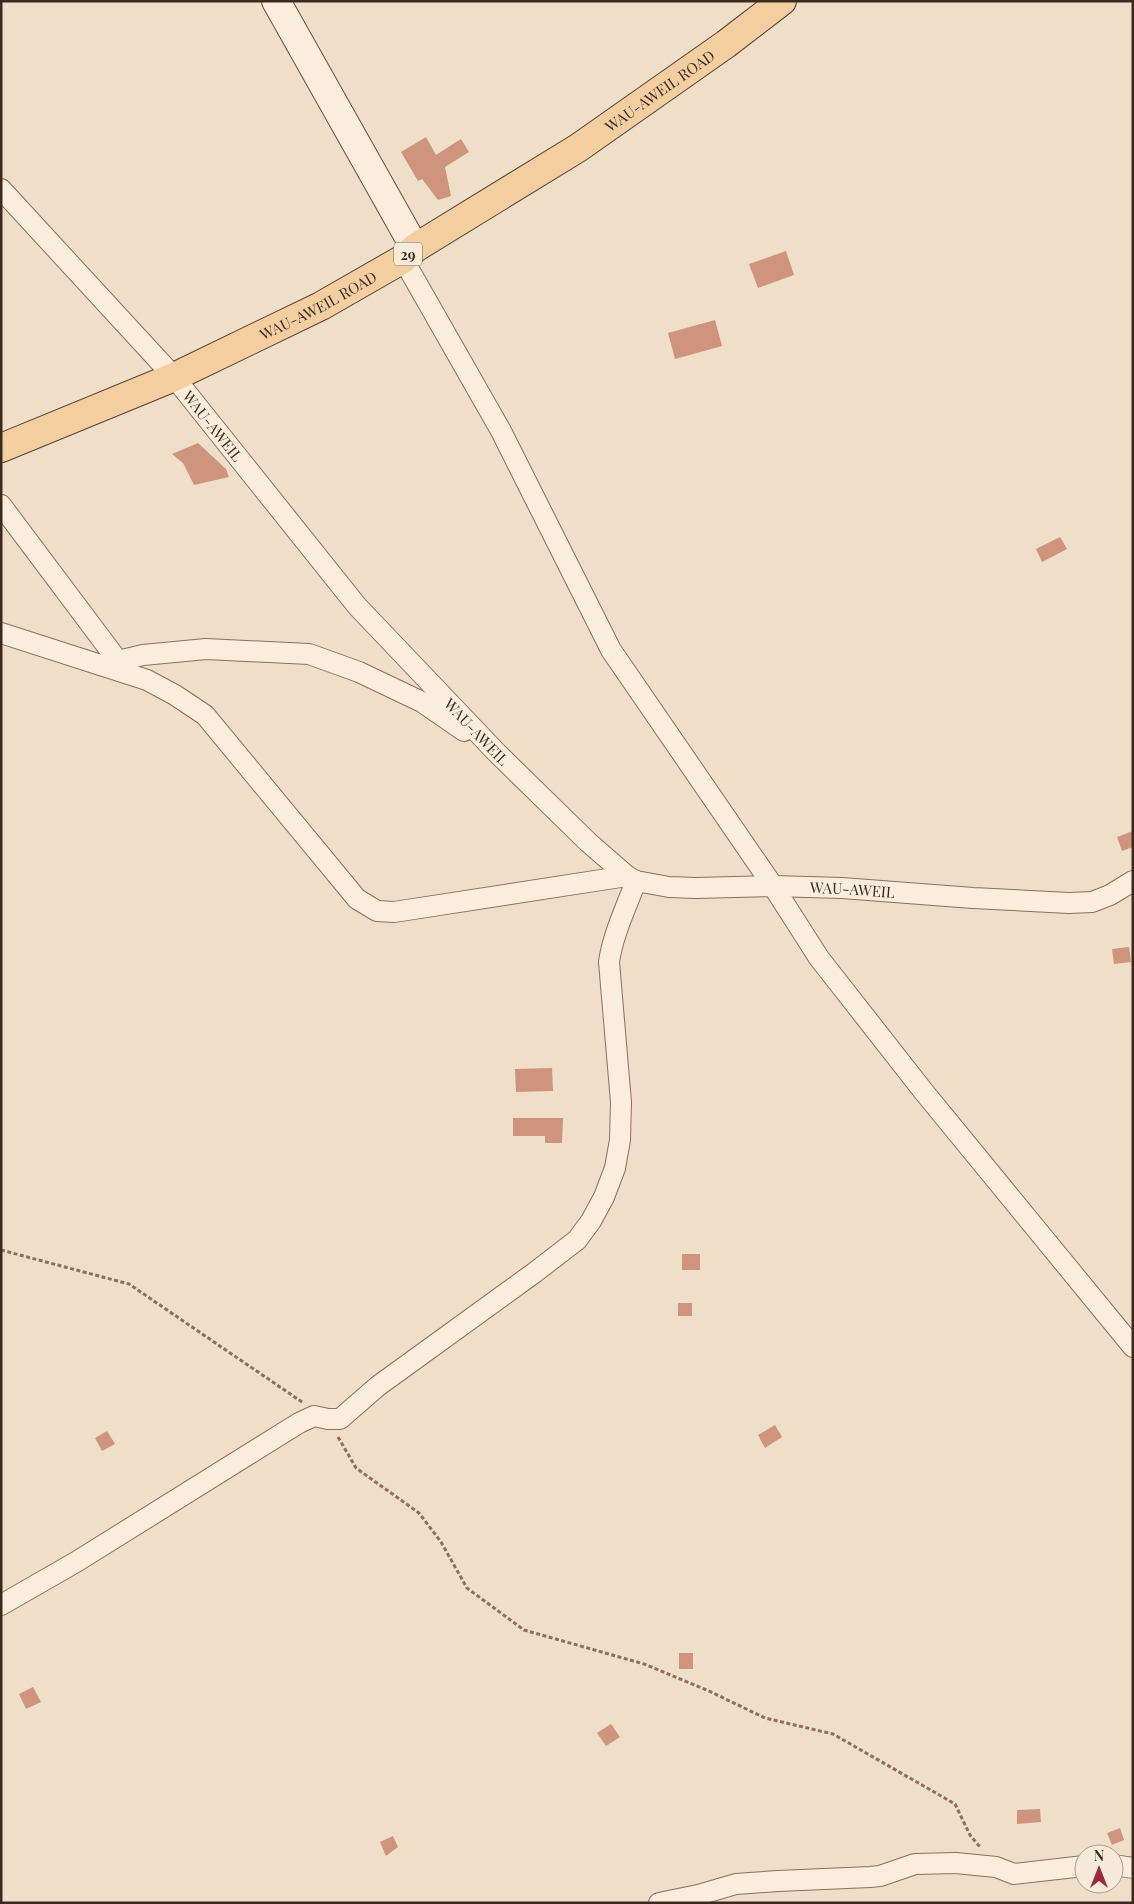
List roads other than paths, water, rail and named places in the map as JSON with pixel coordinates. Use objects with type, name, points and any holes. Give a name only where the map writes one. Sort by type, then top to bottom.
[{"type":"main road","name":"WAU-AWEIL ROAD","points":[[1,448],[174,377],[320,306],[578,148],[726,44],[782,1]]},
{"type":"street","points":[[276,1],[501,431],[611,650],[773,886],[819,958],[924,1092],[1133,1347]]},
{"type":"street","name":"WAU-AWEIL","points":[[1,189],[174,377],[357,606],[497,753],[588,842],[632,879],[669,887],[773,886],[842,888],[1069,903],[1092,902],[1110,895],[1133,881]]},
{"type":"street","points":[[1,505],[109,663]]},
{"type":"street","points":[[1,632],[109,663],[175,695],[204,715],[357,899],[377,910],[394,912],[632,879],[612,947],[610,962],[621,1102],[620,1140],[615,1168],[604,1197],[591,1221],[577,1240],[378,1386],[340,1419],[314,1416],[299,1423],[76,1562],[1,1605]]},
{"type":"street","points":[[109,663],[143,655],[206,648],[309,654],[358,672],[422,702],[497,753]]},
{"type":"street","points":[[659,1903],[698,1895],[736,1884],[870,1878],[915,1864],[956,1862],[996,1867],[1014,1874],[1074,1867]]}]
